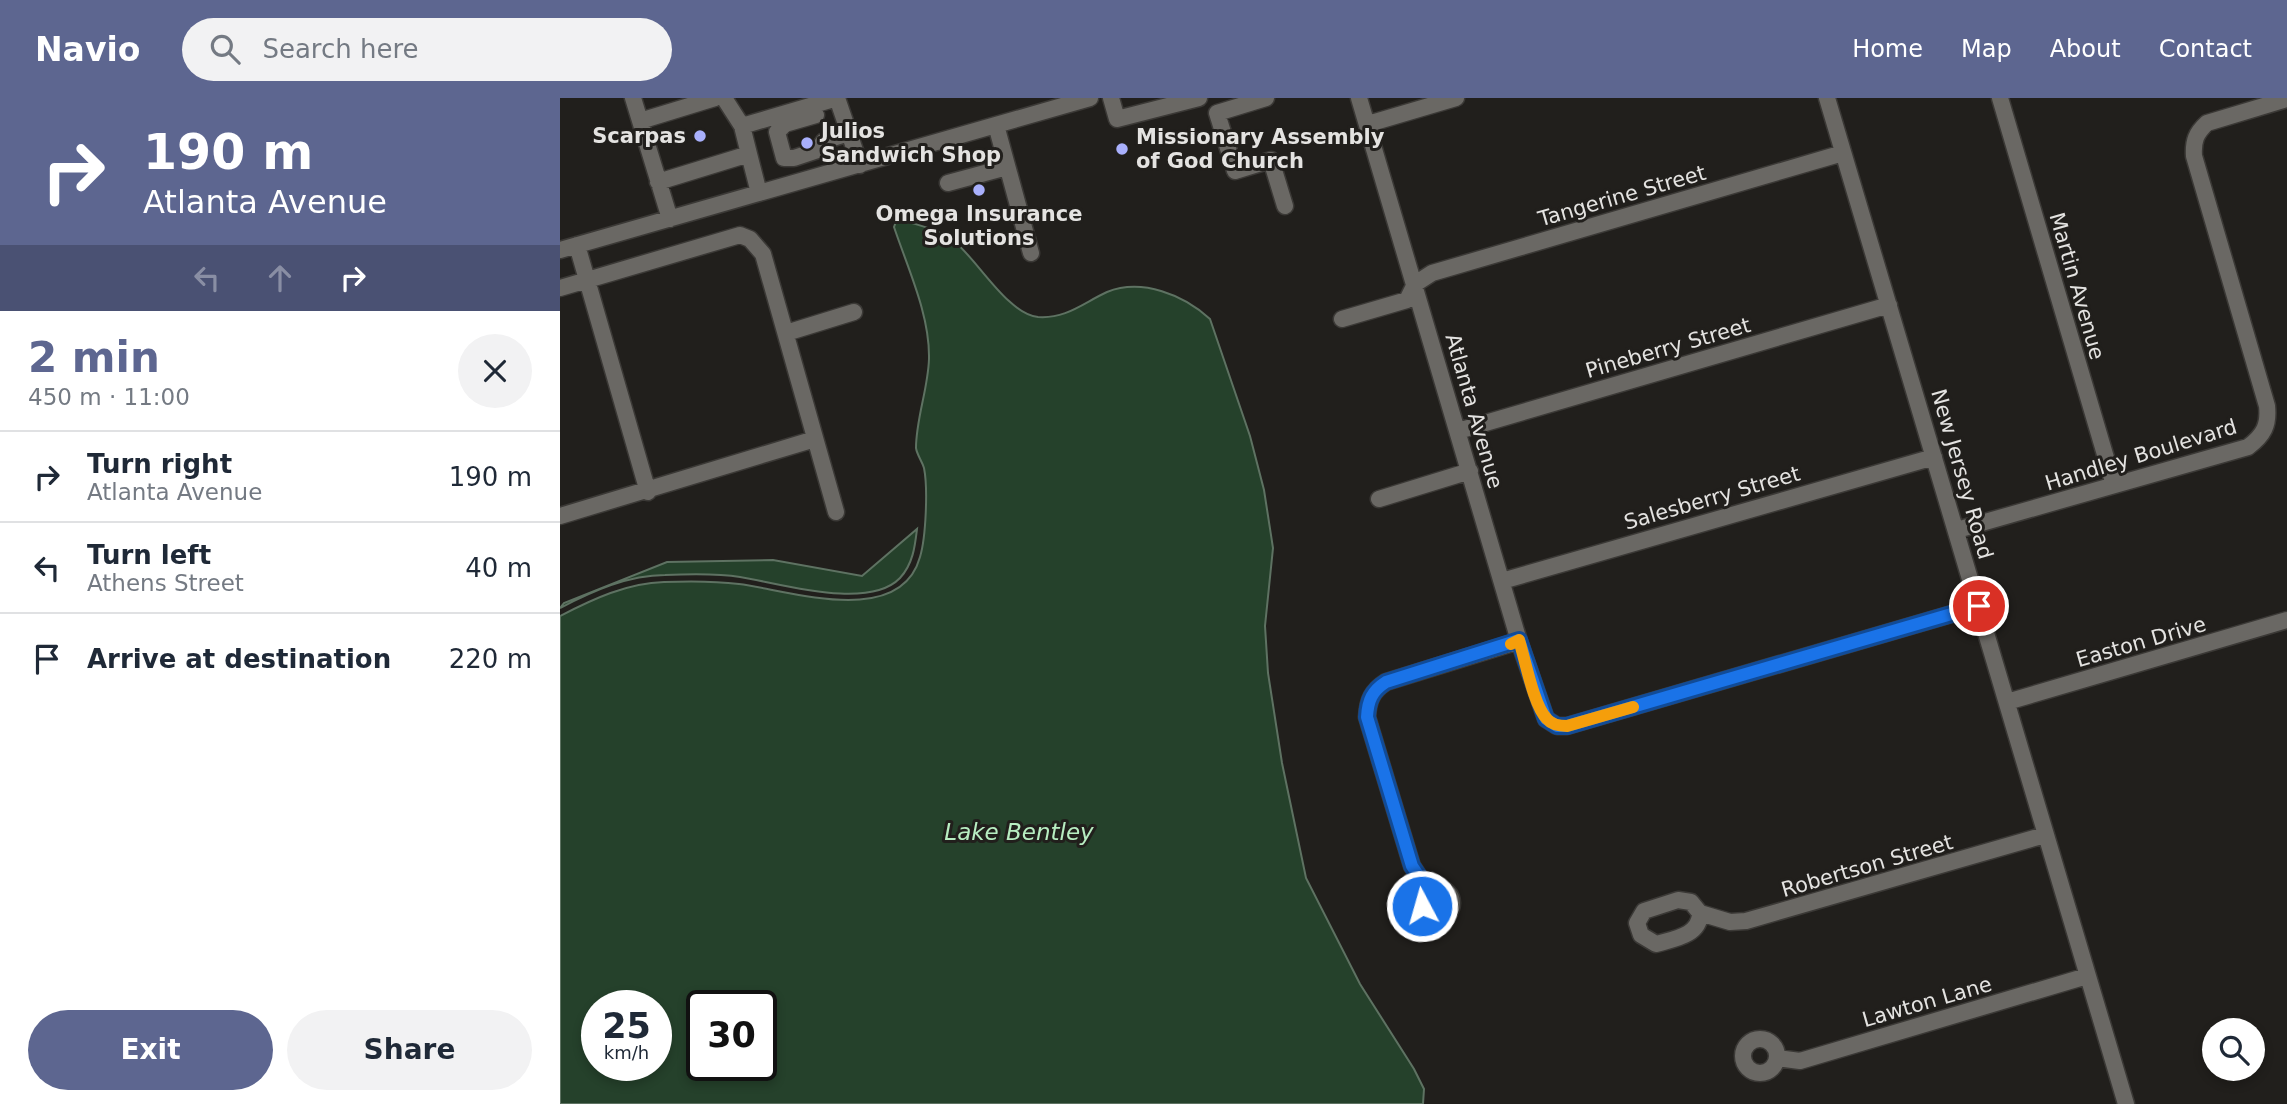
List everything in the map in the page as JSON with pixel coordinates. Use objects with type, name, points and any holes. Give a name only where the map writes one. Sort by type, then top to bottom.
[{"type":"street","points":[[634,98],[670,219]]},
{"type":"street","points":[[640,121],[715,98]]},
{"type":"street","points":[[724,98],[742,126],[759,193]]},
{"type":"street","points":[[560,250],[1090,98]]},
{"type":"street","points":[[1111,98],[1117,118],[1152,105],[1199,98]]},
{"type":"street","points":[[1266,98],[1229,104],[1217,113],[1235,171],[1271,160],[1285,206]]},
{"type":"street","name":"Atlanta Avenue","points":[[1359,98],[1519,640],[1546,719],[1560,726],[1979,606]]},
{"type":"street","points":[[1368,124],[1457,98]]},
{"type":"street","name":"New Jersey Road","points":[[1827,98],[2126,1104]]},
{"type":"street","name":"Martin Avenue","points":[[2000,98],[2114,485]]},
{"type":"street","name":"Handley Boulevard","points":[[1957,530],[2248,447],[2265,431],[2267,406],[2194,156],[2194,145],[2198,131],[2207,123],[2287,99]]},
{"type":"street","points":[[742,126],[828,104]]},
{"type":"street","points":[[828,104],[849,133],[860,165]]},
{"type":"street","points":[[784,158],[794,158],[818,150],[824,141],[828,104]]},
{"type":"street","points":[[790,184],[777,132],[785,124],[828,104]]},
{"type":"street","points":[[996,125],[1031,253]]},
{"type":"street","points":[[824,141],[849,133]]},
{"type":"street","name":"Tangerine Street","points":[[1342,319],[1407,300],[1415,284],[1433,273],[1843,152]]},
{"type":"street","points":[[658,182],[750,154]]},
{"type":"street","points":[[948,183],[1007,167]]},
{"type":"street","points":[[560,288],[740,235],[750,239],[763,254],[836,512]]},
{"type":"street","points":[[578,245],[648,492]]},
{"type":"street","name":"Pineberry Street","points":[[1458,431],[1889,305]]},
{"type":"street","points":[[786,333],[854,312]]},
{"type":"street","points":[[560,516],[648,492],[816,439]]},
{"type":"street","name":"Salesberry Street","points":[[1502,581],[1934,457]]},
{"type":"street","points":[[1379,499],[1470,471]]},
{"type":"street","name":"Easton Drive","points":[[2007,702],[2287,620]]},
{"type":"street","points":[[1428,890],[1412,866],[1367,717],[1368,703],[1375,689],[1396,678],[1519,640]]},
{"type":"street","name":"Robertson Street","points":[[1700,913],[1730,922],[1746,921],[2045,835]]},
{"type":"street","name":"Lawton Lane","points":[[1777,1058],[1800,1061],[2087,976]]},
{"type":"water","name":"Lake Bentley","points":[[897,219],[943,234],[956,243],[1005,297],[1027,314],[1048,317],[1066,313],[1107,292],[1134,287],[1175,296],[1210,319],[1250,436],[1264,490],[1273,548],[1265,626],[1268,673],[1282,763],[1306,878],[1360,984],[1414,1069],[1424,1089],[1423,1104],[560,1104],[560,616],[611,593],[650,583],[730,583],[840,600],[867,599],[890,592],[908,579],[920,557],[926,500],[924,468],[916,448],[929,359],[926,326],[894,227]]},
{"type":"water","points":[[917,529],[913,555],[904,573],[886,588],[867,593],[823,592],[722,575],[665,575],[624,581],[560,608],[564,603],[667,562],[773,560],[862,576]]},
{"type":"slow traffic","points":[[1511,644],[1519,640],[1540,706],[1546,719],[1557,726],[1567,726],[1633,707]]},
{"type":"place","name":"Scarpas","points":[[700,136]]},
{"type":"place","name":"Julios Sandwich Shop","points":[[807,143]]},
{"type":"place","name":"Missionary Assembly of God Church","points":[[1122,149]]},
{"type":"place","name":"Omega Insurance Solutions","points":[[979,190]]},
{"type":"route","points":[[1422,906],[1422,900],[1428,890],[1412,866],[1367,717],[1368,703],[1375,689],[1386,682],[1519,640],[1546,719],[1557,726],[1567,726],[1979,606]]}]
